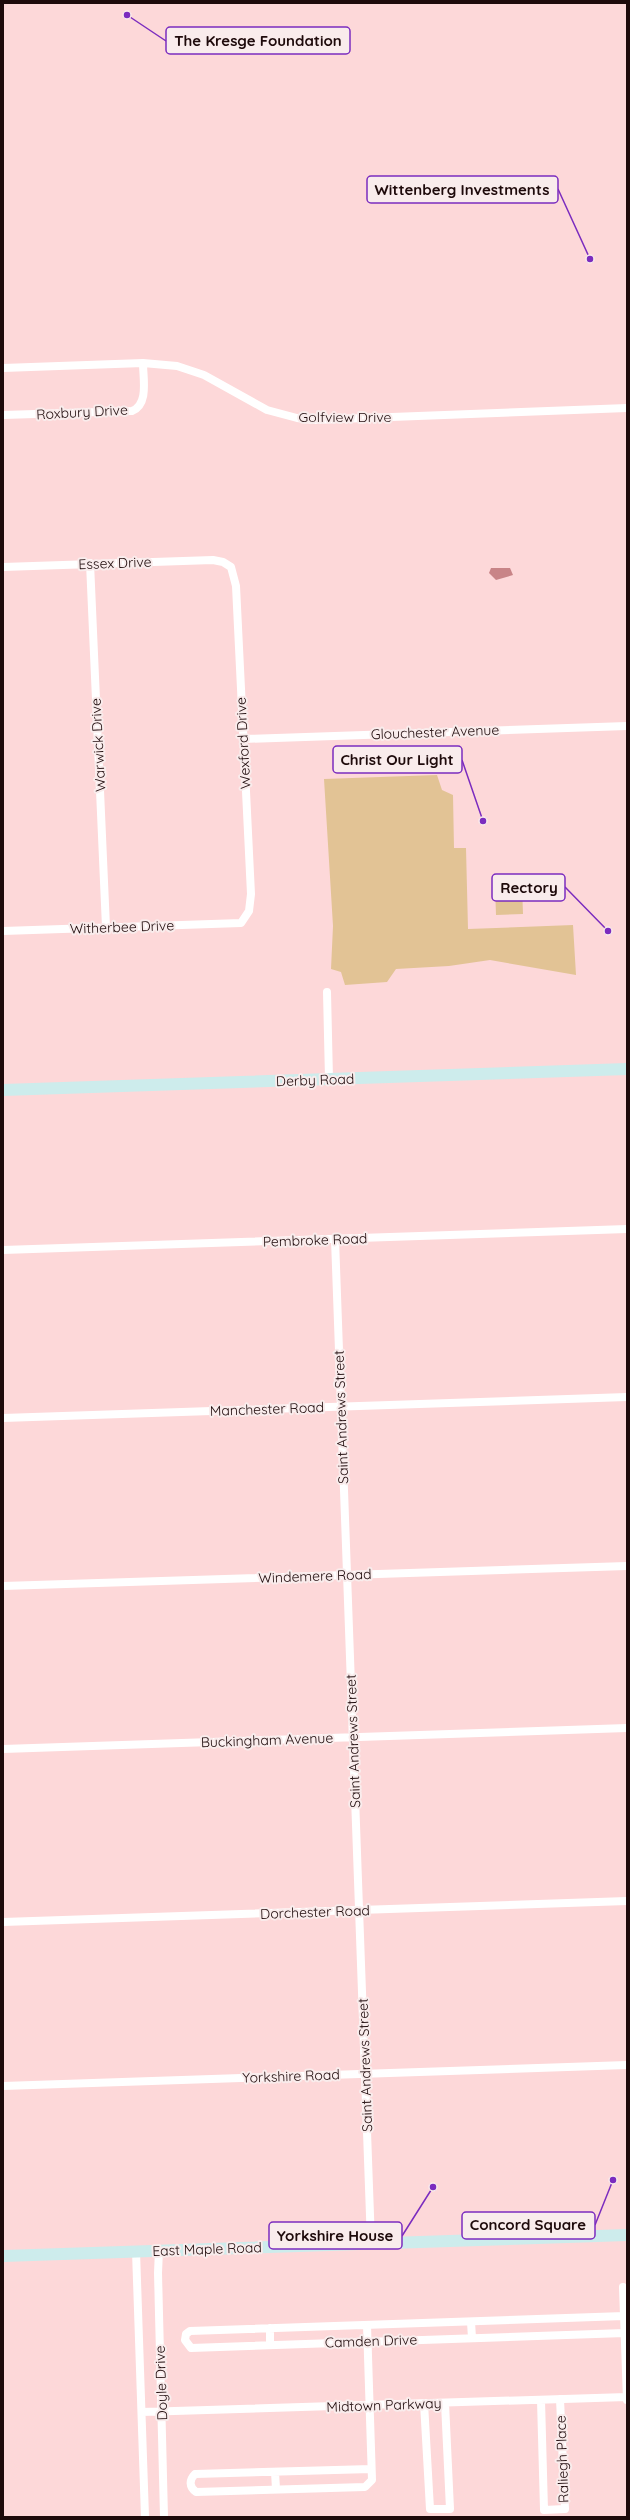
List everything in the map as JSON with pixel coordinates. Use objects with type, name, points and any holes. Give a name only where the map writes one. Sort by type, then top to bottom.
[{"type":"main road","name":"Derby Road","points":[[3,1090],[627,1069]]},
{"type":"main road","name":"East Maple Road","points":[[3,2256],[627,2235]]},
{"type":"street","name":"Golfview Drive","points":[[3,368],[143,363],[172,366],[191,370],[214,380],[267,410],[297,418],[313,420],[627,408]]},
{"type":"street","name":"Roxbury Drive","points":[[3,416],[126,411],[138,409],[143,402],[143,363]]},
{"type":"street","name":"Essex Drive","points":[[3,566],[213,560],[227,564]]},
{"type":"street","name":"Warwick Drive","points":[[90,563],[106,927]]},
{"type":"street","name":"Wexford Drive","points":[[227,564],[234,573],[236,586],[251,894],[249,911],[241,923]]},
{"type":"street","name":"Glouchester Avenue","points":[[243,739],[627,726]]},
{"type":"street","name":"Witherbee Drive","points":[[3,931],[241,923]]},
{"type":"street","points":[[327,992],[330,1079]]},
{"type":"street","name":"Pembroke Road","points":[[3,1250],[627,1229]]},
{"type":"street","name":"Saint Andrews Street","points":[[335,1239],[371,2243]]},
{"type":"street","name":"Manchester Road","points":[[3,1418],[627,1397]]},
{"type":"street","name":"Windemere Road","points":[[3,1586],[627,1566]]},
{"type":"street","name":"Buckingham Avenue","points":[[3,1749],[627,1728]]},
{"type":"street","name":"Dorchester Road","points":[[3,1922],[627,1901]]},
{"type":"street","name":"Yorkshire Road","points":[[3,2086],[627,2065]]},
{"type":"street","name":"Doyle Drive","points":[[159,2250],[158,2273],[164,2517]]},
{"type":"street","name":"Doyle Drive","points":[[136,2251],[145,2517]]},
{"type":"street","points":[[622,2287],[627,2401]]},
{"type":"street","name":"Camden Drive","points":[[624,2316],[190,2331],[186,2334],[185,2340],[191,2348],[624,2333]]},
{"type":"street","points":[[471,2322],[472,2338]]},
{"type":"street","points":[[367,2325],[372,2480],[365,2487],[196,2492],[191,2484],[191,2478],[195,2474],[371,2469]]},
{"type":"street","points":[[270,2328],[270,2345]]},
{"type":"street","name":"Midtown Parkway","points":[[142,2412],[627,2397]]},
{"type":"street","name":"Raliegh Place","points":[[541,2400],[544,2510],[565,2509],[560,2399]]},
{"type":"street","points":[[424,2403],[430,2509],[450,2509],[445,2403]]},
{"type":"street","points":[[275,2472],[276,2489]]},
{"type":"shaded area","points":[[491,568],[510,568],[513,575],[496,580],[489,573]]},
{"type":"shaded area","points":[[437,775],[442,790],[453,795],[454,848],[466,848],[468,929],[573,925],[576,975],[490,960],[449,966],[396,969],[387,982],[345,985],[341,972],[331,969],[333,926],[324,779]]},
{"type":"shaded area","points":[[495,886],[522,886],[523,914],[496,915]]},
{"type":"place","name":"The Kresge Foundation","points":[[127,15]]},
{"type":"place","name":"Wittenberg Investments","points":[[590,259]]},
{"type":"place","name":"Christ Our Light","points":[[483,821]]},
{"type":"place","name":"Rectory","points":[[608,931]]},
{"type":"place","name":"Concord Square","points":[[613,2180]]},
{"type":"place","name":"Yorkshire House","points":[[433,2187]]}]
